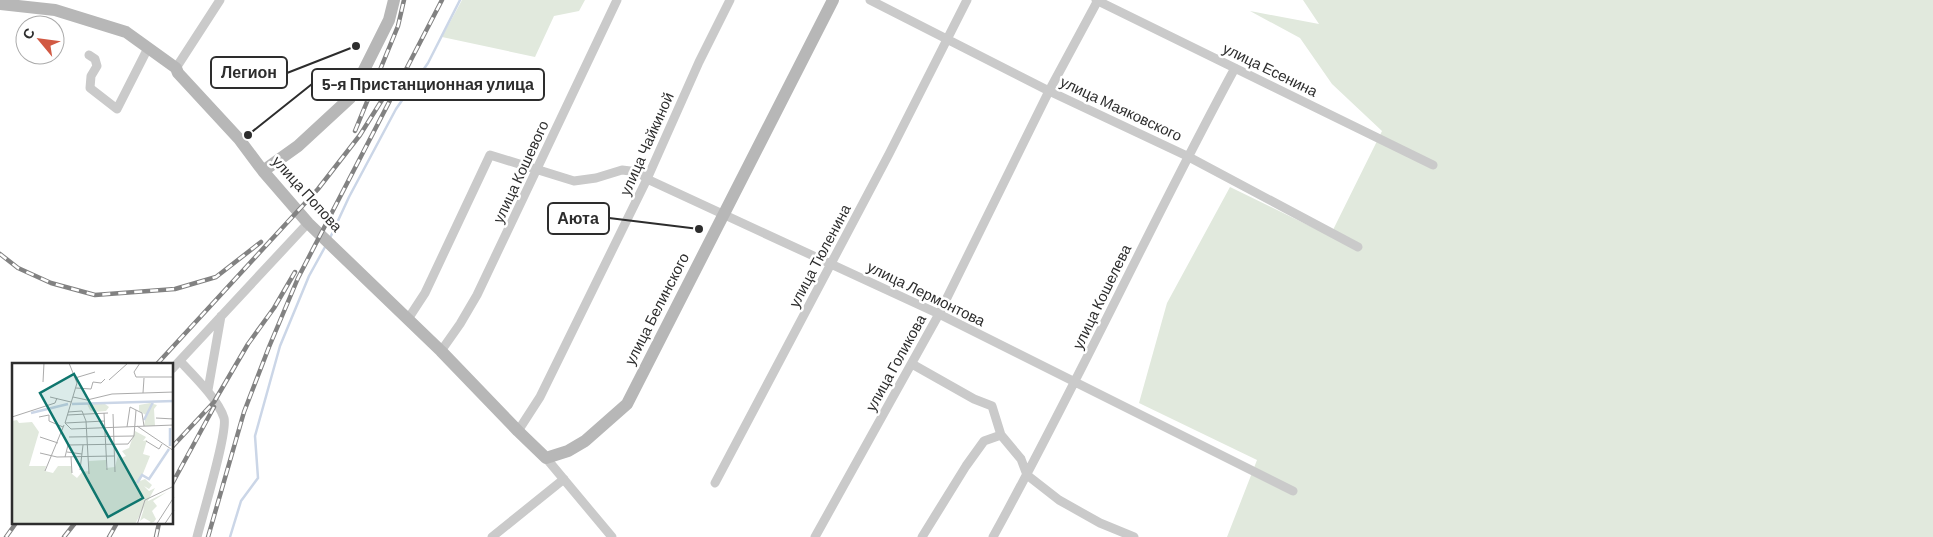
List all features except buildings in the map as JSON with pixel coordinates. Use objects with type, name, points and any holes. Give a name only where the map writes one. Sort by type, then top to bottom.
[{"type":"street","points":[[176,68],[220,0]]},
{"type":"street","points":[[263,170],[298,146],[350,98],[389,20],[394,0]]},
{"type":"street","name":"улица Кошевого","points":[[441,351],[477,295],[617,0]]},
{"type":"street","name":"улица Чайкиной","points":[[518,431],[540,396],[647,179],[699,62],[730,0]]},
{"type":"street","name":"улица Белинского","points":[[546,458],[568,451],[585,441],[627,404],[833,0]]},
{"type":"street","name":"улица Маяковского","points":[[870,0],[946,40],[1187,156],[1358,247]]},
{"type":"street","name":"улица Тюленина","points":[[715,483],[889,154],[967,0]]},
{"type":"street","name":"улица Есенина","points":[[1097,0],[1433,165]]},
{"type":"street","name":"улица Голикова","points":[[815,537],[939,314],[1097,0]]},
{"type":"street","name":"улица Попова","points":[[0,4],[56,5],[126,32],[176,68],[178,73],[239,139],[308,223],[441,351],[518,431]]},
{"type":"street","points":[[89,55],[94,59],[97,66],[91,76],[90,88],[117,109],[148,48]]},
{"type":"street","name":"улица Кошелева","points":[[992,537],[1074,383],[1187,156],[1235,68]]},
{"type":"street","name":"улица Лермонтова","points":[[408,319],[425,292],[490,155],[574,180],[596,178],[622,170],[639,172],[647,179],[724,216],[939,314],[1293,491]]},
{"type":"street","points":[[174,367],[308,223]]},
{"type":"street","points":[[208,390],[221,316]]},
{"type":"street","points":[[180,361],[208,390],[224,419],[221,444],[197,537]]},
{"type":"street","points":[[912,364],[974,399],[992,406],[1001,435],[1021,459],[1027,474],[1059,500],[1100,523],[1134,537]]},
{"type":"street","points":[[518,431],[546,458],[612,537]]},
{"type":"street","points":[[922,537],[966,466],[984,441],[1001,435]]},
{"type":"street","points":[[492,537],[564,479]]},
{"type":"shaded area","points":[[462,0],[585,0],[579,11],[554,16],[535,57],[442,37]]},
{"type":"shaded area","points":[[1303,0],[1933,0],[1933,537],[1227,537],[1257,460],[1139,403],[1167,303],[1230,187],[1330,236],[1382,131],[1332,84],[1300,38],[1250,11],[1319,24]]},
{"type":"waterway","points":[[330,238],[349,197],[396,109],[428,63],[460,0]]},
{"type":"waterway","points":[[230,537],[241,501],[258,478],[255,436],[280,346],[309,276],[325,247]]},
{"type":"railway","points":[[355,131],[398,26],[404,0]]},
{"type":"railway","points":[[208,537],[244,412],[298,278],[442,0]]},
{"type":"railway","points":[[158,363],[318,189],[360,135],[387,92]]},
{"type":"railway","points":[[0,254],[18,268],[51,283],[95,295],[175,289],[216,277],[261,242]]},
{"type":"railway","points":[[174,445],[214,402],[248,344],[274,308],[295,272]]},
{"type":"railway","points":[[174,480],[214,407]]},
{"type":"railway","points":[[6,537],[15,524]]},
{"type":"railway","points":[[64,537],[74,524]]},
{"type":"railway","points":[[109,537],[116,524]]},
{"type":"railway","points":[[156,537],[159,524]]},
{"type":"place","name":"Легион","points":[[356,46]]},
{"type":"place","name":"5-я Пристанционная улица","points":[[248,135]]},
{"type":"place","name":"Аюта","points":[[699,229]]}]
